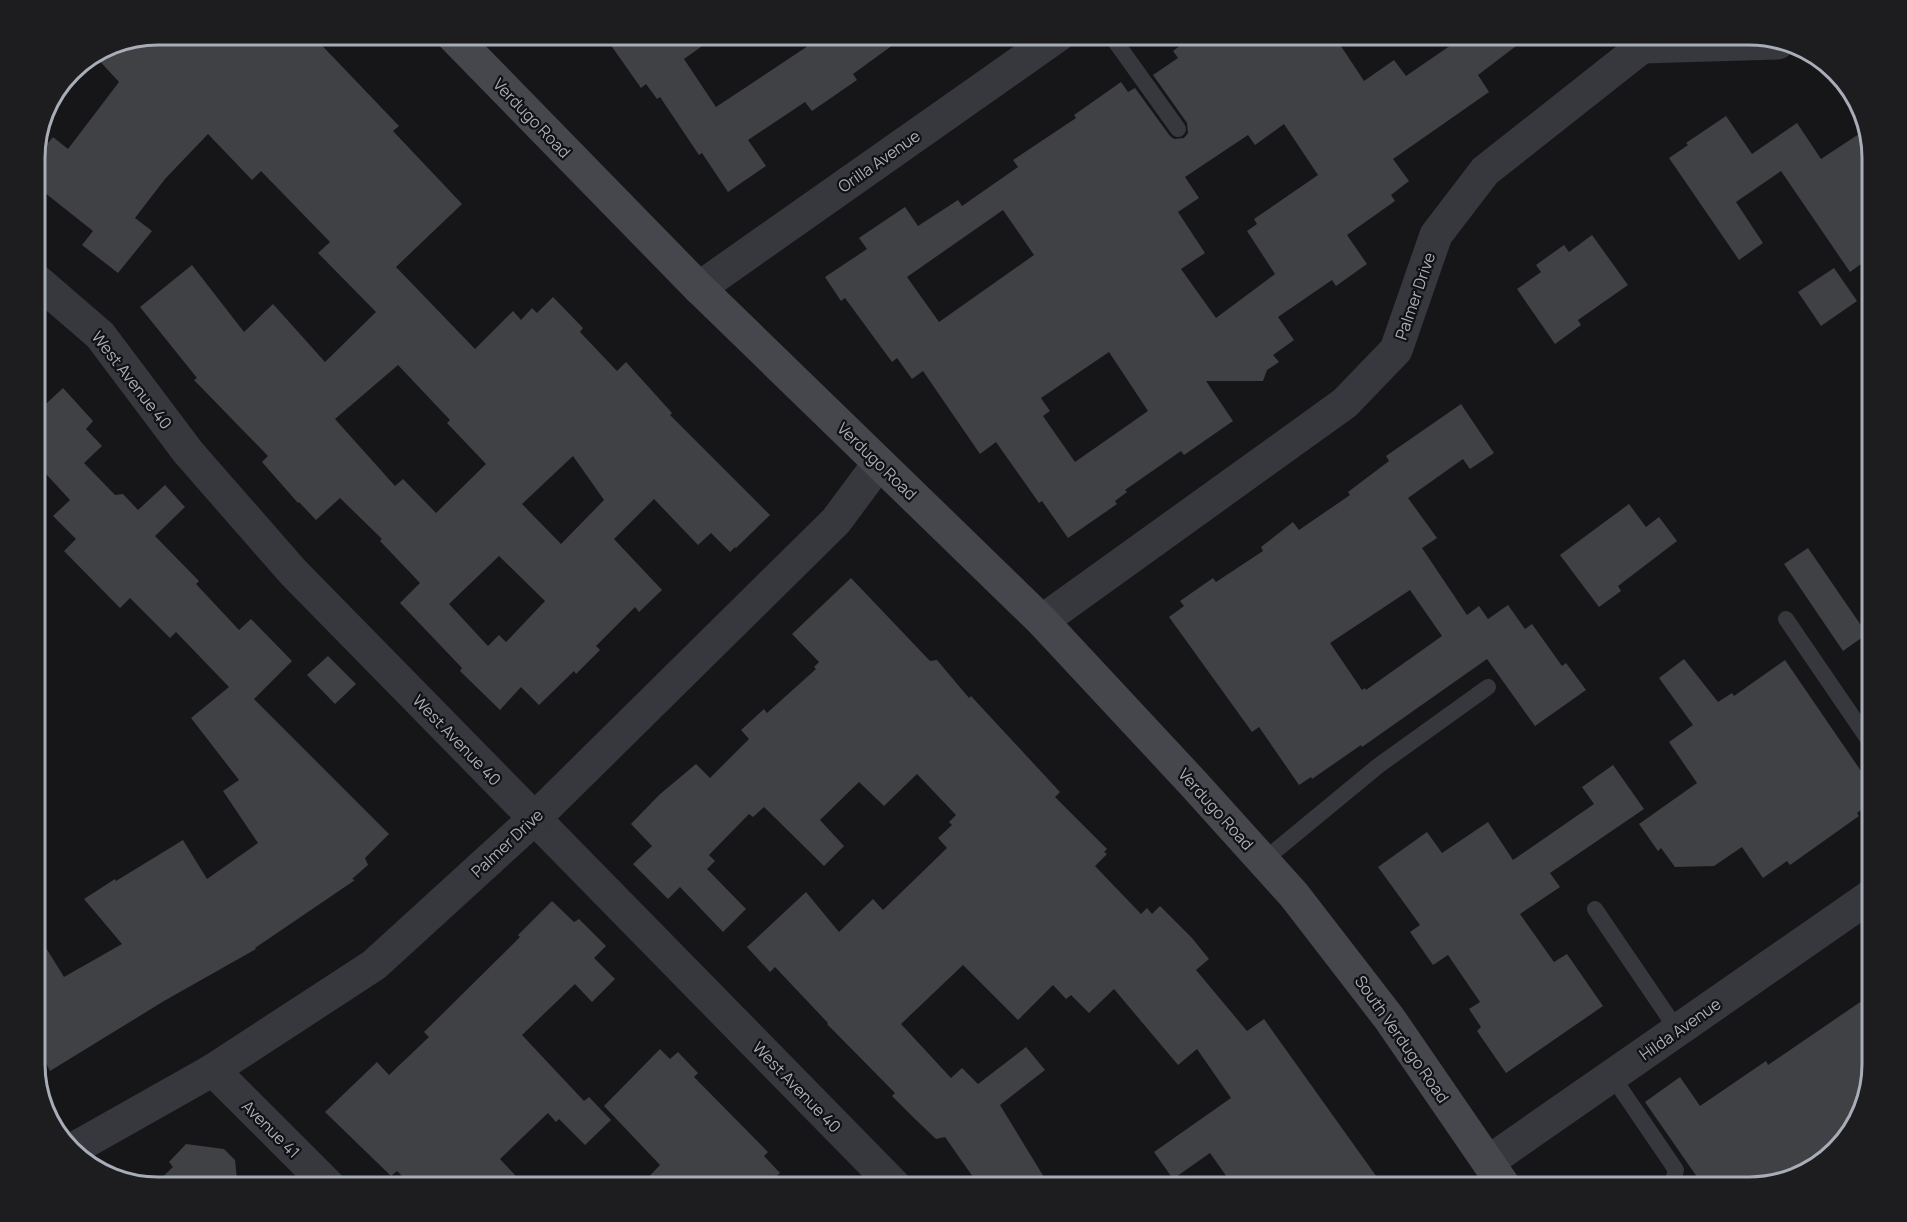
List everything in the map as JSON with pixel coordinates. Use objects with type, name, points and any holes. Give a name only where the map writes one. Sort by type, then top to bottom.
[{"type":"main road","name":"Verdugo Road","points":[[462,45],[699,288],[1042,621],[1294,895]]},
{"type":"main road","name":"South Verdugo Road","points":[[1294,895],[1389,1018],[1496,1175]]},
{"type":"street","name":"Orilla Avenue","points":[[699,288],[1044,45]]},
{"type":"street","name":"Palmer Drive","points":[[1042,621],[1345,403],[1396,350],[1436,235],[1485,171],[1634,45]]},
{"type":"street","name":"West Avenue 40","points":[[45,288],[100,335],[188,452],[293,572],[885,1177]]},
{"type":"street","name":"Palmer Drive","points":[[80,1145],[213,1070],[374,965],[534,819],[836,521],[879,463]]},
{"type":"street","name":"Hilda Avenue","points":[[1496,1175],[1612,1076],[1862,903]]},
{"type":"street","name":"Avenue 41","points":[[213,1070],[319,1177]]},
{"type":"lane","points":[[1118,45],[1178,129]]},
{"type":"lane","points":[[1786,619],[1862,731]]},
{"type":"lane","points":[[1263,861],[1378,766],[1488,687]]},
{"type":"lane","points":[[1595,909],[1678,1031]]},
{"type":"lane","points":[[1612,1076],[1676,1170],[1674,1177]]},
{"type":"building","points":[[322,45],[399,126],[393,131],[462,204],[396,267],[475,349],[513,311],[521,320],[532,308],[537,313],[553,297],[583,328],[580,332],[617,371],[626,362],[672,413],[670,415],[770,515],[730,552],[711,533],[698,545],[654,499],[614,539],[662,590],[639,612],[635,607],[596,646],[600,650],[576,674],[574,671],[539,705],[521,687],[500,710],[460,671],[462,668],[400,603],[420,583],[380,541],[382,539],[340,498],[316,520],[298,503],[262,462],[268,456],[194,380],[197,378],[140,307],[192,265],[244,332],[273,304],[325,362],[376,312],[318,253],[330,242],[261,171],[252,180],[208,134],[165,179],[135,218],[152,231],[118,273],[82,245],[93,231],[45,193],[46,142],[48,143],[53,137],[68,149],[119,82],[100,61],[136,47]],"holes":[[[398,365],[450,420],[447,423],[486,464],[436,513],[403,479],[395,486],[335,419]],[[573,456],[604,500],[561,544],[522,504]],[[499,556],[545,601],[506,642],[499,635],[488,646],[449,604]]]},
{"type":"building","points":[[611,45],[704,45],[684,59],[716,107],[809,45],[893,45],[853,74],[857,80],[812,111],[805,102],[748,140],[766,166],[728,192],[702,153],[699,155],[660,97],[657,99],[646,84],[641,88]]},
{"type":"building","points":[[1181,45],[1340,45],[1364,81],[1394,60],[1406,76],[1451,45],[1518,45],[1478,75],[1489,92],[1393,159],[1409,181],[1391,195],[1395,201],[1347,235],[1367,264],[1336,286],[1332,280],[1278,317],[1294,340],[1273,355],[1279,362],[1267,370],[1263,381],[1206,381],[1233,421],[1184,455],[1181,451],[1125,490],[1127,492],[1115,501],[1117,504],[1068,538],[1042,501],[1039,503],[996,442],[980,454],[923,371],[912,379],[897,358],[892,362],[845,298],[841,301],[825,277],[867,249],[859,238],[905,207],[918,226],[958,200],[962,206],[1018,167],[1013,160],[1076,118],[1074,115],[1121,82],[1128,92],[1135,88],[1170,136],[1174,139],[1184,138],[1188,133],[1187,123],[1153,75],[1178,58],[1173,51]],"holes":[[[1284,124],[1318,175],[1254,219],[1257,224],[1247,231],[1275,274],[1216,318],[1181,269],[1205,253],[1178,212],[1199,198],[1185,177],[1248,135],[1255,145]],[[1003,210],[1034,255],[939,322],[907,277]],[[1109,352],[1148,411],[1075,462],[1043,416],[1050,411],[1041,398]]]},
{"type":"building","points":[[1726,116],[1752,154],[1797,123],[1821,159],[1859,134],[1862,158],[1862,263],[1850,272],[1781,171],[1736,202],[1763,243],[1739,260],[1669,158],[1688,145],[1686,143]]},
{"type":"building","points":[[1592,235],[1628,285],[1578,320],[1581,325],[1555,344],[1517,289],[1541,272],[1536,265],[1564,245],[1569,252]]},
{"type":"building","points":[[1834,268],[1857,301],[1821,326],[1798,292]]},
{"type":"building","points":[[63,388],[93,421],[86,429],[102,446],[84,463],[115,495],[123,494],[138,510],[165,485],[185,507],[155,536],[199,581],[196,584],[239,630],[251,619],[292,661],[254,699],[389,834],[365,858],[368,865],[352,879],[355,880],[256,949],[164,1001],[50,1071],[45,1064],[45,946],[64,977],[122,944],[84,899],[183,840],[207,879],[258,843],[223,791],[239,780],[191,718],[229,687],[176,632],[170,638],[130,598],[120,608],[64,551],[76,539],[53,516],[70,500],[45,473],[45,405]]},
{"type":"building","points":[[1461,404],[1494,453],[1470,469],[1463,459],[1408,498],[1437,538],[1422,548],[1467,615],[1479,606],[1488,619],[1508,605],[1525,629],[1532,624],[1562,666],[1566,663],[1586,690],[1535,726],[1487,659],[1362,747],[1361,745],[1312,779],[1311,777],[1299,785],[1259,727],[1252,732],[1169,617],[1184,606],[1180,601],[1213,578],[1216,582],[1263,551],[1261,547],[1293,522],[1299,530],[1350,495],[1348,492],[1389,461],[1386,456]],"holes":[[[1410,590],[1442,636],[1366,690],[1365,688],[1362,690],[1330,643]]]},
{"type":"building","points":[[1629,504],[1646,527],[1659,517],[1677,541],[1618,586],[1621,591],[1599,607],[1560,555]]},
{"type":"building","points":[[1808,548],[1862,627],[1862,638],[1843,651],[1784,564]]},
{"type":"building","points":[[851,578],[930,661],[937,660],[969,698],[971,696],[1060,792],[1055,797],[1107,849],[1104,852],[1107,854],[1095,866],[1141,914],[1147,908],[1152,914],[1160,906],[1192,938],[1209,959],[1196,970],[1247,1031],[1264,1019],[1377,1177],[1227,1177],[1210,1153],[1176,1177],[1172,1177],[1154,1152],[1231,1098],[1197,1049],[1178,1065],[1114,989],[1089,1013],[1071,995],[1066,999],[1053,985],[1018,1020],[963,965],[901,1024],[951,1078],[962,1068],[978,1084],[1026,1047],[1045,1070],[1000,1105],[1044,1177],[973,1177],[945,1137],[936,1139],[915,1119],[892,1096],[895,1093],[775,967],[770,972],[747,947],[806,892],[839,932],[873,899],[883,910],[947,848],[938,838],[952,825],[949,822],[956,815],[917,774],[884,806],[859,782],[820,820],[844,846],[824,866],[764,807],[753,817],[749,814],[709,855],[715,861],[707,869],[746,909],[723,932],[680,887],[668,899],[633,864],[652,846],[631,824],[659,795],[696,764],[710,778],[749,739],[741,730],[764,709],[767,713],[816,669],[814,667],[819,662],[792,634]]},
{"type":"building","points":[[328,656],[356,684],[335,704],[307,675]]},
{"type":"building","points":[[1684,659],[1718,702],[1732,693],[1734,696],[1785,660],[1862,772],[1862,809],[1857,813],[1859,816],[1790,865],[1787,861],[1763,878],[1742,847],[1714,866],[1675,867],[1661,848],[1658,851],[1639,824],[1697,783],[1669,742],[1693,725],[1659,678]]},
{"type":"building","points":[[1613,765],[1644,809],[1550,873],[1560,887],[1520,914],[1554,962],[1567,954],[1603,1006],[1506,1073],[1477,1031],[1481,1027],[1469,1009],[1480,1002],[1448,955],[1433,965],[1410,932],[1420,925],[1378,867],[1427,832],[1442,853],[1488,822],[1513,860],[1594,804],[1582,787]]},
{"type":"building","points":[[552,901],[574,922],[579,919],[606,946],[594,958],[615,979],[592,1002],[575,984],[522,1035],[584,1101],[589,1097],[611,1120],[585,1145],[559,1119],[556,1122],[548,1113],[500,1159],[517,1177],[403,1177],[397,1171],[391,1176],[325,1112],[377,1062],[389,1075],[429,1037],[424,1032],[520,937],[518,935]]},
{"type":"building","points":[[1862,1001],[1862,1064],[1858,1093],[1843,1127],[1830,1143],[1798,1165],[1778,1173],[1749,1177],[1697,1177],[1645,1102],[1680,1077],[1700,1106],[1766,1061],[1768,1065]]},
{"type":"building","points":[[660,1049],[670,1059],[678,1052],[698,1073],[694,1077],[768,1152],[764,1156],[780,1173],[776,1177],[649,1177],[660,1165],[604,1106]]},
{"type":"building","points":[[186,1144],[224,1149],[235,1160],[237,1177],[162,1177],[173,1167],[169,1162]]}]
